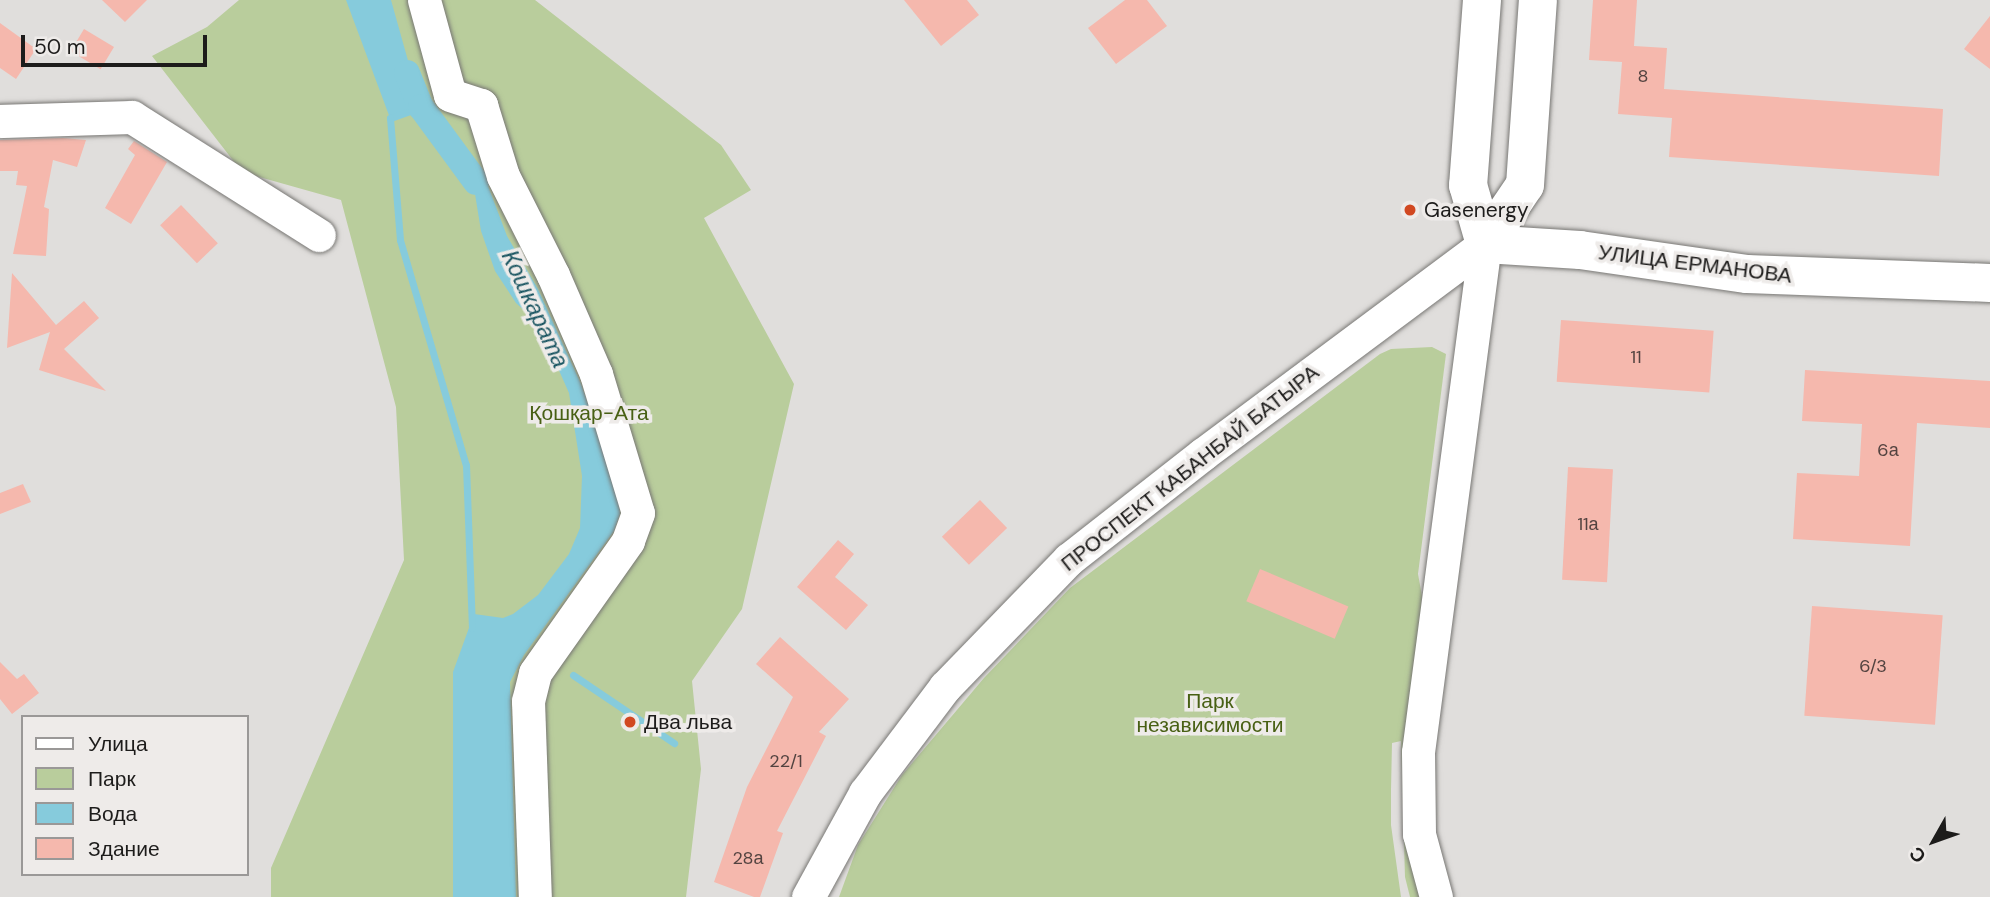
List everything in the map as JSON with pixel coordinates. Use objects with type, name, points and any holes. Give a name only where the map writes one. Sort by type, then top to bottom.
[{"type":"main road","points":[[1482,0],[1468,185],[1485,244]]},
{"type":"main road","points":[[1485,244],[1525,186],[1538,0]]},
{"type":"main road","name":"УЛИЦА ЕРМАНОВА","points":[[1485,244],[1580,250],[1747,274],[1990,284]]},
{"type":"street","points":[[424,0],[450,95],[481,105],[503,176],[553,275],[596,374],[638,513],[628,541],[535,673],[528,701],[535,897]]},
{"type":"street","points":[[0,121],[132,117],[319,235]]},
{"type":"street","points":[[1436,897],[1419,834],[1418,752],[1485,244]]},
{"type":"street","name":"ПРОСПЕКТ КАБАНБАЙ БАТЫРА","points":[[808,897],[865,793],[945,687],[1069,559],[1203,454],[1485,244]]},
{"type":"green space","name":"Қошқар-Ата","points":[[239,0],[535,0],[721,145],[751,190],[704,218],[794,384],[742,609],[692,681],[701,769],[686,897],[271,897],[271,868],[404,560],[396,407],[341,200],[242,172],[152,56],[207,27]]},
{"type":"green space","name":"Парк независимости","points":[[1432,347],[1446,354],[1418,574],[1422,596],[1407,833],[1419,897],[1410,897],[1405,877],[1401,741],[1392,743],[1391,825],[1401,897],[839,897],[858,845],[902,775],[984,678],[1070,588],[1380,354],[1391,349]]},
{"type":"water","points":[[346,0],[391,0],[421,107],[390,118]]},
{"type":"water","points":[[466,153],[482,170],[507,236],[538,289],[581,384],[618,489],[620,514],[614,531],[524,655],[510,682],[516,897],[453,897],[453,672],[474,614],[503,618],[513,614],[538,595],[569,554],[580,528],[582,476],[569,393],[538,323],[516,303],[495,271],[481,231],[475,194],[450,154]]},
{"type":"building","points":[[102,0],[147,0],[125,22]]},
{"type":"building","points":[[904,0],[967,0],[979,15],[941,46]]},
{"type":"building","points":[[1125,0],[1147,0],[1167,26],[1116,64],[1088,28]]},
{"type":"building","points":[[1593,0],[1637,0],[1634,46],[1667,48],[1664,89],[1943,109],[1939,176],[1669,157],[1672,118],[1618,114],[1622,62],[1589,60]]},
{"type":"building","points":[[1990,16],[1990,69],[1964,49]]},
{"type":"building","points":[[0,23],[36,49],[16,79],[0,68]]},
{"type":"building","points":[[84,29],[114,47],[101,69],[71,51]]},
{"type":"building","points":[[0,140],[86,140],[77,167],[53,160],[44,207],[49,209],[46,256],[13,254],[27,186],[16,185],[18,171],[0,171]]},
{"type":"building","points":[[134,141],[167,162],[131,224],[105,208],[135,155],[128,149]]},
{"type":"building","points":[[181,205],[218,243],[197,263],[160,225]]},
{"type":"building","points":[[12,273],[56,325],[84,301],[99,318],[64,349],[106,391],[39,370],[50,332],[7,348]]},
{"type":"building","points":[[1561,320],[1714,331],[1709,393],[1557,382]]},
{"type":"building","points":[[1805,370],[1990,381],[1990,428],[1917,423],[1910,546],[1793,539],[1797,473],[1859,476],[1862,424],[1802,421]]},
{"type":"building","points":[[1568,467],[1613,469],[1607,582],[1562,580]]},
{"type":"building","points":[[23,484],[31,502],[0,514],[0,493]]},
{"type":"building","points":[[980,500],[1007,528],[969,565],[942,537]]},
{"type":"building","points":[[838,540],[854,554],[835,577],[868,605],[846,630],[797,587]]},
{"type":"building","points":[[1260,569],[1348,607],[1335,639],[1246,601]]},
{"type":"building","points":[[1812,606],[1943,615],[1935,725],[1804,716]]},
{"type":"building","points":[[780,637],[849,699],[819,732],[826,736],[777,831],[783,833],[760,897],[754,897],[714,882],[747,787],[793,697],[756,664]]},
{"type":"building","points":[[0,662],[17,679],[24,674],[39,693],[12,714],[0,699]]},
{"type":"waterway","name":"Кошкарата","points":[[407,73],[421,107],[476,182]]},
{"type":"waterway","points":[[421,107],[390,118],[400,240],[466,465],[472,628]]},
{"type":"waterway","points":[[573,675],[674,743]]},
{"type":"place","name":"Gasenergy","points":[[1410,210]]},
{"type":"place","name":"Два льва","points":[[630,722]]}]
